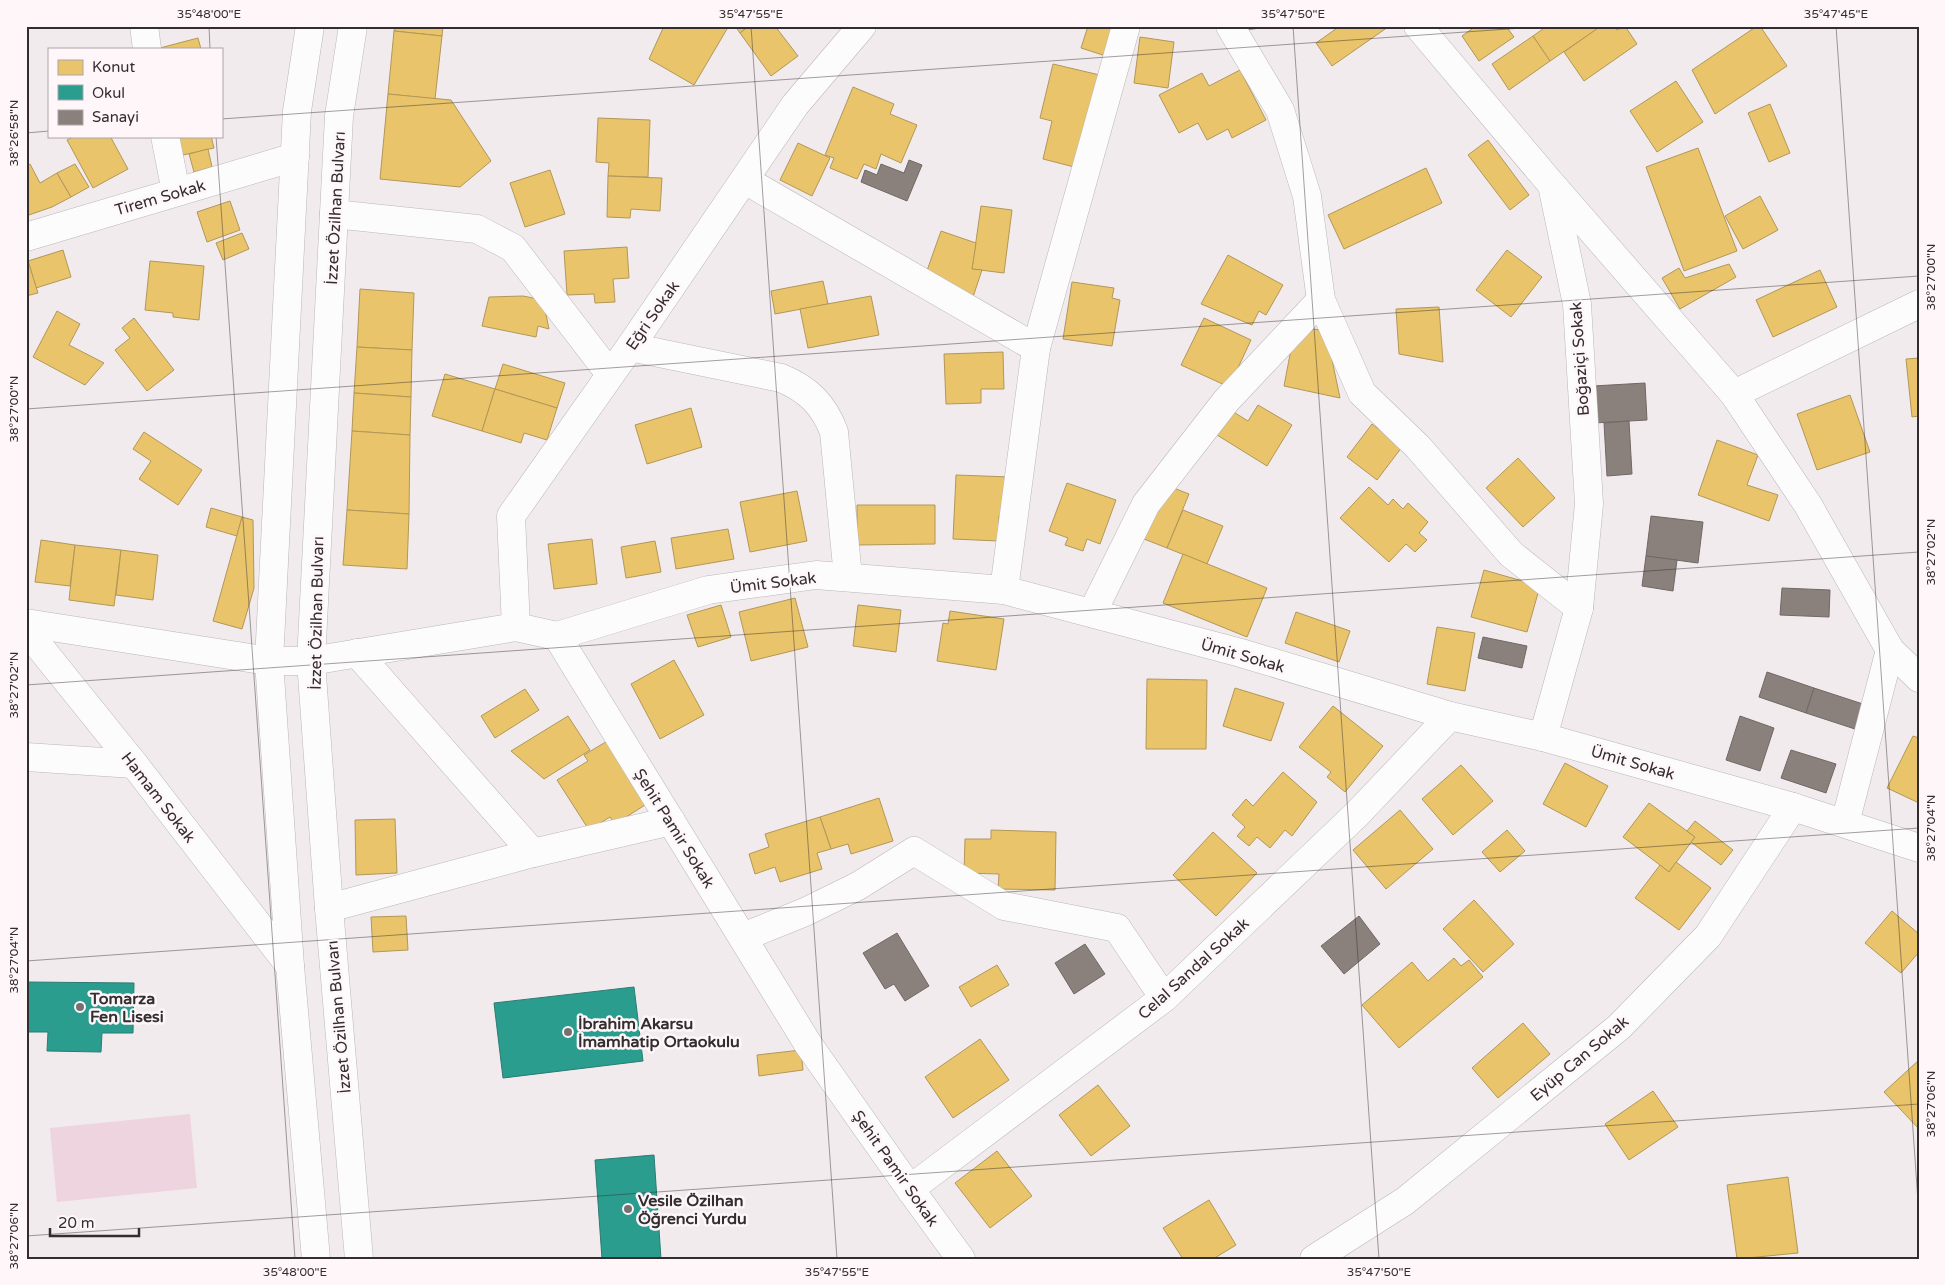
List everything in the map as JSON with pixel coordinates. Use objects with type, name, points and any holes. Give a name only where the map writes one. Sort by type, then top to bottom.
[{"type":"street","points":[[144,26],[147,48]]},
{"type":"street","points":[[310,26],[297,111],[269,661],[290,966],[316,1259]]},
{"type":"street","name":"İzzet Özilhan Bulvarı","points":[[353,26],[339,116],[312,661],[329,908],[359,1259]]},
{"type":"street","name":"Eğri Sokak","points":[[516,627],[511,516],[630,347],[795,105],[862,26]]},
{"type":"street","points":[[1004,590],[1036,348],[1126,26]]},
{"type":"street","points":[[1230,26],[1280,110],[1308,196],[1321,300],[1362,393],[1418,448],[1511,554],[1579,608]]},
{"type":"street","name":"Boğaziçi Sokak","points":[[1418,26],[1552,185],[1577,304],[1590,504],[1579,608],[1543,737]]},
{"type":"street","points":[[165,138],[176,192]]},
{"type":"street","name":"Tirem Sokak","points":[[26,237],[295,157]]},
{"type":"street","points":[[745,180],[1036,348]]},
{"type":"street","points":[[1552,185],[1734,394],[1808,505],[1890,650],[1919,678]]},
{"type":"street","points":[[334,214],[477,229],[513,248],[610,374]]},
{"type":"street","points":[[1092,613],[1146,504],[1226,401],[1321,300]]},
{"type":"street","points":[[1734,394],[1919,304]]},
{"type":"street","points":[[630,347],[781,378],[796,384],[820,404],[834,432],[848,577]]},
{"type":"street","name":"Ümit Sokak","points":[[557,636],[708,590],[816,574],[1004,590],[1241,653],[1450,716],[1543,737],[1793,807],[1919,848]]},
{"type":"street","points":[[26,623],[269,661],[312,661],[516,627],[557,636]]},
{"type":"street","name":"Hamam Sokak","points":[[26,630],[134,764],[290,966]]},
{"type":"street","name":"Şehit Pamir Sokak","points":[[557,636],[808,1044],[961,1259]]},
{"type":"street","points":[[1844,823],[1890,650]]},
{"type":"street","points":[[357,653],[533,853]]},
{"type":"street","name":"Celal Sandal Sokak","points":[[910,1189],[1164,998],[1357,814],[1450,716]]},
{"type":"street","points":[[26,756],[134,764]]},
{"type":"street","name":"Eyüp Can Sokak","points":[[1314,1259],[1406,1201],[1619,1027],[1708,936],[1793,807]]},
{"type":"street","points":[[329,908],[533,853],[670,820]]},
{"type":"street","points":[[743,937],[805,912],[858,886],[914,851],[1004,906],[1117,928],[1164,998]]},
{"type":"shaded area","points":[[190,1114],[197,1188],[57,1202],[50,1128]]},
{"type":"building: Konut","points":[[395,26],[443,26],[442,36],[394,31]]},
{"type":"building: Konut","points":[[664,26],[724,26],[727,29],[694,85],[649,59]]},
{"type":"building: Konut","points":[[735,26],[749,26],[740,33]]},
{"type":"building: Konut","points":[[749,26],[775,26],[798,56],[771,76],[740,33]]},
{"type":"building: Konut","points":[[1088,26],[1123,26],[1112,58],[1081,48]]},
{"type":"building: Konut","points":[[1244,26],[1275,26],[1246,30]]},
{"type":"building: Konut","points":[[1340,26],[1344,28],[1347,26],[1388,27],[1332,66],[1316,43]]},
{"type":"building: Konut","points":[[1476,26],[1506,26],[1514,37],[1479,61],[1462,36]]},
{"type":"building: Konut","points":[[1547,26],[1600,27],[1550,61],[1533,36]]},
{"type":"building: Konut","points":[[1601,26],[1614,26],[1617,30],[1625,26],[1637,44],[1584,81],[1564,52]]},
{"type":"building: Konut","points":[[1757,26],[1760,26],[1787,66],[1715,114],[1692,70]]},
{"type":"building: Konut","points":[[394,31],[442,36],[435,99],[388,94]]},
{"type":"building: Konut","points":[[1533,36],[1550,61],[1509,90],[1492,64]]},
{"type":"building: Konut","points":[[1140,37],[1174,42],[1168,88],[1134,83]]},
{"type":"building: Konut","points":[[198,38],[201,48],[160,48]]},
{"type":"building: Konut","points":[[1053,64],[1104,76],[1082,169],[1043,159],[1052,121],[1040,118]]},
{"type":"building: Konut","points":[[1240,70],[1266,120],[1232,138],[1228,129],[1207,140],[1198,123],[1179,133],[1159,95],[1202,73],[1209,86]]},
{"type":"building: Konut","points":[[1676,81],[1703,122],[1657,152],[1630,111]]},
{"type":"building: Konut","points":[[853,87],[894,104],[890,114],[917,125],[901,163],[881,154],[876,169],[864,164],[857,179],[830,168],[834,158],[825,155]]},
{"type":"building: Konut","points":[[388,94],[451,100],[491,161],[460,187],[380,179]]},
{"type":"building: Konut","points":[[1770,104],[1790,153],[1769,162],[1748,113]]},
{"type":"building: Konut","points":[[598,118],[650,120],[648,177],[608,176],[609,163],[596,162]]},
{"type":"building: Konut","points":[[71,138],[111,138],[128,169],[93,188],[67,140]]},
{"type":"building: Konut","points":[[179,138],[212,138],[214,148],[183,155]]},
{"type":"building: Konut","points":[[1488,140],[1529,195],[1510,210],[1468,155]]},
{"type":"building: Konut","points":[[798,143],[830,158],[812,196],[780,180]]},
{"type":"building: Konut","points":[[1698,148],[1737,251],[1684,271],[1646,167]]},
{"type":"building: Konut","points":[[208,149],[212,167],[194,172],[189,154]]},
{"type":"building: Konut","points":[[30,164],[40,183],[57,173],[71,197],[52,207],[26,216],[26,166]]},
{"type":"building: Konut","points":[[75,164],[89,187],[71,197],[57,173]]},
{"type":"building: Konut","points":[[1426,168],[1442,203],[1344,249],[1328,215]]},
{"type":"building: Konut","points":[[550,170],[565,214],[525,227],[510,183]]},
{"type":"building: Konut","points":[[608,176],[662,178],[660,211],[631,209],[630,218],[607,217]]},
{"type":"building: Konut","points":[[1760,196],[1778,230],[1743,249],[1725,216]]},
{"type":"building: Konut","points":[[230,201],[240,230],[207,242],[197,212]]},
{"type":"building: Konut","points":[[981,206],[1012,210],[1004,273],[972,269]]},
{"type":"building: Konut","points":[[941,231],[976,243],[972,269],[982,270],[973,297],[924,279]]},
{"type":"building: Konut","points":[[242,233],[249,249],[223,260],[216,243]]},
{"type":"building: Konut","points":[[627,247],[629,278],[613,279],[615,302],[595,303],[594,294],[567,295],[564,251]]},
{"type":"building: Konut","points":[[63,250],[71,277],[36,288],[28,261]]},
{"type":"building: Konut","points":[[1507,250],[1542,277],[1511,317],[1476,290]]},
{"type":"building: Konut","points":[[1228,255],[1283,285],[1266,315],[1259,311],[1252,325],[1201,304]]},
{"type":"building: Konut","points":[[26,261],[28,261],[38,293],[26,296]]},
{"type":"building: Konut","points":[[150,261],[204,266],[199,320],[173,317],[173,313],[145,310]]},
{"type":"building: Konut","points":[[1729,264],[1736,277],[1680,309],[1662,278],[1679,268],[1685,278]]},
{"type":"building: Konut","points":[[1820,270],[1837,307],[1773,337],[1756,300]]},
{"type":"building: Konut","points":[[823,281],[828,304],[775,314],[771,291]]},
{"type":"building: Konut","points":[[1072,282],[1114,288],[1112,298],[1120,300],[1112,346],[1063,339]]},
{"type":"building: Konut","points":[[360,289],[414,293],[412,350],[357,347]]},
{"type":"building: Konut","points":[[523,296],[543,300],[549,329],[538,326],[536,337],[482,326],[489,297]]},
{"type":"building: Konut","points":[[871,296],[879,335],[808,348],[800,309]]},
{"type":"building: Konut","points":[[1439,307],[1443,362],[1399,354],[1396,309]]},
{"type":"building: Konut","points":[[57,311],[80,324],[69,345],[104,363],[85,385],[33,357]]},
{"type":"building: Konut","points":[[134,318],[174,370],[147,391],[115,350],[130,338],[122,328]]},
{"type":"building: Konut","points":[[1204,318],[1251,340],[1229,387],[1181,365]]},
{"type":"building: Konut","points":[[1314,329],[1326,331],[1340,398],[1284,386],[1292,344]]},
{"type":"building: Konut","points":[[357,347],[412,350],[411,397],[354,393]]},
{"type":"building: Konut","points":[[1003,352],[1004,389],[981,389],[981,403],[946,404],[944,354]]},
{"type":"building: Konut","points":[[1919,358],[1919,416],[1912,417],[1906,359]]},
{"type":"building: Konut","points":[[503,364],[565,383],[557,408],[495,389]]},
{"type":"building: Konut","points":[[445,374],[495,389],[482,431],[432,416]]},
{"type":"building: Konut","points":[[495,389],[557,408],[547,440],[524,433],[521,443],[482,431]]},
{"type":"building: Konut","points":[[354,393],[411,397],[410,435],[352,431]]},
{"type":"building: Konut","points":[[1850,395],[1870,452],[1817,470],[1797,414]]},
{"type":"building: Konut","points":[[1258,405],[1292,425],[1267,466],[1217,435],[1232,411],[1248,421]]},
{"type":"building: Konut","points":[[691,408],[702,447],[647,464],[635,425]]},
{"type":"building: Konut","points":[[1372,424],[1402,447],[1377,480],[1347,457]]},
{"type":"building: Konut","points":[[352,431],[410,435],[409,514],[347,510]]},
{"type":"building: Konut","points":[[144,432],[202,470],[178,505],[139,479],[151,461],[133,449]]},
{"type":"building: Konut","points":[[1717,440],[1758,455],[1747,485],[1778,495],[1769,521],[1698,495]]},
{"type":"building: Konut","points":[[1518,458],[1555,498],[1523,527],[1486,488]]},
{"type":"building: Konut","points":[[956,475],[1010,477],[1009,516],[999,516],[998,541],[953,539]]},
{"type":"building: Konut","points":[[1067,483],[1116,500],[1100,544],[1087,539],[1083,551],[1065,545],[1068,538],[1049,531]]},
{"type":"building: Konut","points":[[1166,485],[1189,494],[1167,548],[1144,539]]},
{"type":"building: Konut","points":[[1369,487],[1388,505],[1393,499],[1403,509],[1408,503],[1428,522],[1419,533],[1427,540],[1415,552],[1406,544],[1389,562],[1340,518]]},
{"type":"building: Konut","points":[[797,491],[807,541],[750,552],[740,502]]},
{"type":"building: Konut","points":[[857,505],[935,505],[935,544],[857,545]]},
{"type":"building: Konut","points":[[211,508],[242,517],[237,536],[206,527]]},
{"type":"building: Konut","points":[[347,510],[409,514],[407,569],[343,565]]},
{"type":"building: Konut","points":[[1183,510],[1223,526],[1207,564],[1167,548]]},
{"type":"building: Konut","points":[[242,517],[253,520],[254,588],[242,629],[213,621]]},
{"type":"building: Konut","points":[[728,529],[734,559],[676,569],[671,538]]},
{"type":"building: Konut","points":[[592,539],[597,584],[554,589],[548,544]]},
{"type":"building: Konut","points":[[41,540],[75,545],[70,586],[35,582]]},
{"type":"building: Konut","points":[[655,541],[661,572],[626,578],[621,547]]},
{"type":"building: Konut","points":[[75,545],[121,550],[114,606],[69,600]]},
{"type":"building: Konut","points":[[121,550],[158,555],[153,600],[116,595]]},
{"type":"building: Konut","points":[[1183,554],[1267,588],[1247,637],[1163,603]]},
{"type":"building: Konut","points":[[1484,570],[1540,586],[1527,632],[1471,617]]},
{"type":"building: Konut","points":[[795,598],[808,647],[751,661],[739,612]]},
{"type":"building: Konut","points":[[721,605],[731,637],[698,647],[687,615]]},
{"type":"building: Konut","points":[[858,605],[901,610],[896,652],[853,646]]},
{"type":"building: Konut","points":[[950,611],[1004,619],[996,670],[937,661],[943,623],[948,624]]},
{"type":"building: Konut","points":[[1296,612],[1350,631],[1339,662],[1285,643]]},
{"type":"building: Konut","points":[[1437,627],[1475,633],[1465,691],[1427,684]]},
{"type":"building: Konut","points":[[674,660],[704,715],[660,739],[631,684]]},
{"type":"building: Konut","points":[[1147,679],[1207,680],[1206,749],[1146,749]]},
{"type":"building: Konut","points":[[1235,688],[1284,703],[1271,741],[1223,726]]},
{"type":"building: Konut","points":[[525,689],[539,710],[495,738],[481,716]]},
{"type":"building: Konut","points":[[1333,706],[1383,746],[1345,792],[1327,777],[1331,772],[1299,747]]},
{"type":"building: Konut","points":[[568,716],[590,750],[544,779],[511,751]]},
{"type":"building: Konut","points":[[1913,736],[1919,738],[1919,803],[1887,788]]},
{"type":"building: Konut","points":[[614,737],[653,800],[615,824],[610,817],[589,830],[557,780],[588,761],[584,755]]},
{"type":"building: Konut","points":[[1565,763],[1608,786],[1586,827],[1543,804]]},
{"type":"building: Konut","points":[[1461,765],[1493,801],[1453,835],[1422,799]]},
{"type":"building: Konut","points":[[1283,772],[1317,802],[1292,836],[1285,830],[1270,848],[1257,837],[1249,846],[1237,836],[1245,827],[1232,815],[1246,799],[1253,806]]},
{"type":"building: Konut","points":[[879,798],[893,841],[851,854],[848,844],[831,849],[820,817]]},
{"type":"building: Konut","points":[[1649,803],[1695,837],[1669,872],[1623,837]]},
{"type":"building: Konut","points":[[1400,810],[1433,849],[1386,889],[1353,850]]},
{"type":"building: Konut","points":[[820,817],[831,849],[817,853],[822,869],[780,882],[775,867],[755,874],[749,854],[769,847],[765,834]]},
{"type":"building: Konut","points":[[395,819],[397,873],[356,875],[355,820]]},
{"type":"building: Konut","points":[[1695,821],[1733,850],[1721,865],[1691,842],[1695,837],[1687,831]]},
{"type":"building: Konut","points":[[991,830],[1056,832],[1055,890],[998,889],[999,874],[964,873],[965,839],[991,839]]},
{"type":"building: Konut","points":[[1507,830],[1525,851],[1500,872],[1482,852]]},
{"type":"building: Konut","points":[[1213,832],[1257,873],[1216,916],[1173,875]]},
{"type":"building: Konut","points":[[1676,862],[1711,888],[1679,930],[1635,898],[1660,865],[1669,872]]},
{"type":"building: Konut","points":[[1474,900],[1514,944],[1483,972],[1443,929]]},
{"type":"building: Konut","points":[[1892,911],[1919,934],[1919,952],[1901,973],[1865,943]]},
{"type":"building: Konut","points":[[406,916],[408,950],[373,952],[371,917]]},
{"type":"building: Konut","points":[[1454,958],[1461,966],[1469,960],[1483,977],[1399,1048],[1362,1005],[1412,962],[1428,981]]},
{"type":"building: Konut","points":[[997,965],[1009,985],[971,1007],[959,987]]},
{"type":"building: Konut","points":[[1523,1023],[1550,1054],[1498,1098],[1472,1068]]},
{"type":"building: Konut","points":[[980,1039],[1009,1080],[953,1118],[925,1077]]},
{"type":"building: Konut","points":[[801,1050],[803,1070],[759,1076],[757,1055]]},
{"type":"building: Konut","points":[[1919,1060],[1919,1129],[1884,1092]]},
{"type":"building: Konut","points":[[1098,1085],[1130,1126],[1091,1156],[1059,1115]]},
{"type":"building: Konut","points":[[1653,1091],[1678,1127],[1629,1160],[1605,1124]]},
{"type":"building: Konut","points":[[997,1151],[1032,1196],[990,1228],[955,1183]]},
{"type":"building: Konut","points":[[1788,1177],[1798,1253],[1737,1259],[1727,1185]]},
{"type":"building: Konut","points":[[1209,1200],[1236,1245],[1213,1259],[1183,1259],[1163,1228]]},
{"type":"building: Okul","name":"Tomarza Fen Lisesi","points":[[26,982],[134,983],[133,1033],[102,1033],[101,1052],[47,1051],[48,1032],[26,1032]]},
{"type":"building: Okul","name":"İbrahim Akarsu İmamhatip Ortaokulu","points":[[634,987],[643,1061],[503,1078],[494,1003]]},
{"type":"building: Okul","name":"Vesile Özilhan Öğrenci Yurdu","points":[[654,1155],[661,1259],[602,1259],[595,1160]]},
{"type":"building: Sanayi","points":[[909,160],[922,165],[907,201],[861,182],[865,170],[877,175],[881,164],[904,173]]},
{"type":"building: Sanayi","points":[[1645,383],[1647,420],[1594,423],[1593,386]]},
{"type":"building: Sanayi","points":[[1629,421],[1632,474],[1607,476],[1604,423]]},
{"type":"building: Sanayi","points":[[1651,516],[1703,522],[1698,563],[1646,556]]},
{"type":"building: Sanayi","points":[[1646,556],[1677,560],[1673,591],[1642,586]]},
{"type":"building: Sanayi","points":[[1782,588],[1830,590],[1829,617],[1780,615]]},
{"type":"building: Sanayi","points":[[1483,637],[1527,646],[1522,668],[1478,658]]},
{"type":"building: Sanayi","points":[[1767,672],[1814,688],[1806,713],[1759,697]]},
{"type":"building: Sanayi","points":[[1814,688],[1866,705],[1858,730],[1806,713]]},
{"type":"building: Sanayi","points":[[1740,716],[1774,728],[1760,771],[1726,760]]},
{"type":"building: Sanayi","points":[[1791,750],[1836,764],[1826,793],[1781,778]]},
{"type":"building: Sanayi","points":[[1359,916],[1380,944],[1344,974],[1321,946]]},
{"type":"building: Sanayi","points":[[897,933],[929,986],[905,1001],[894,984],[885,989],[863,953]]},
{"type":"building: Sanayi","points":[[1085,944],[1105,974],[1074,994],[1055,963]]},
{"type":"place","name":"Tomarza Fen Lisesi","points":[[80,1007]]},
{"type":"place","name":"İbrahim Akarsu İmamhatip Ortaokulu","points":[[568,1032]]},
{"type":"place","name":"Vesile Özilhan Öğrenci Yurdu","points":[[628,1209]]}]
